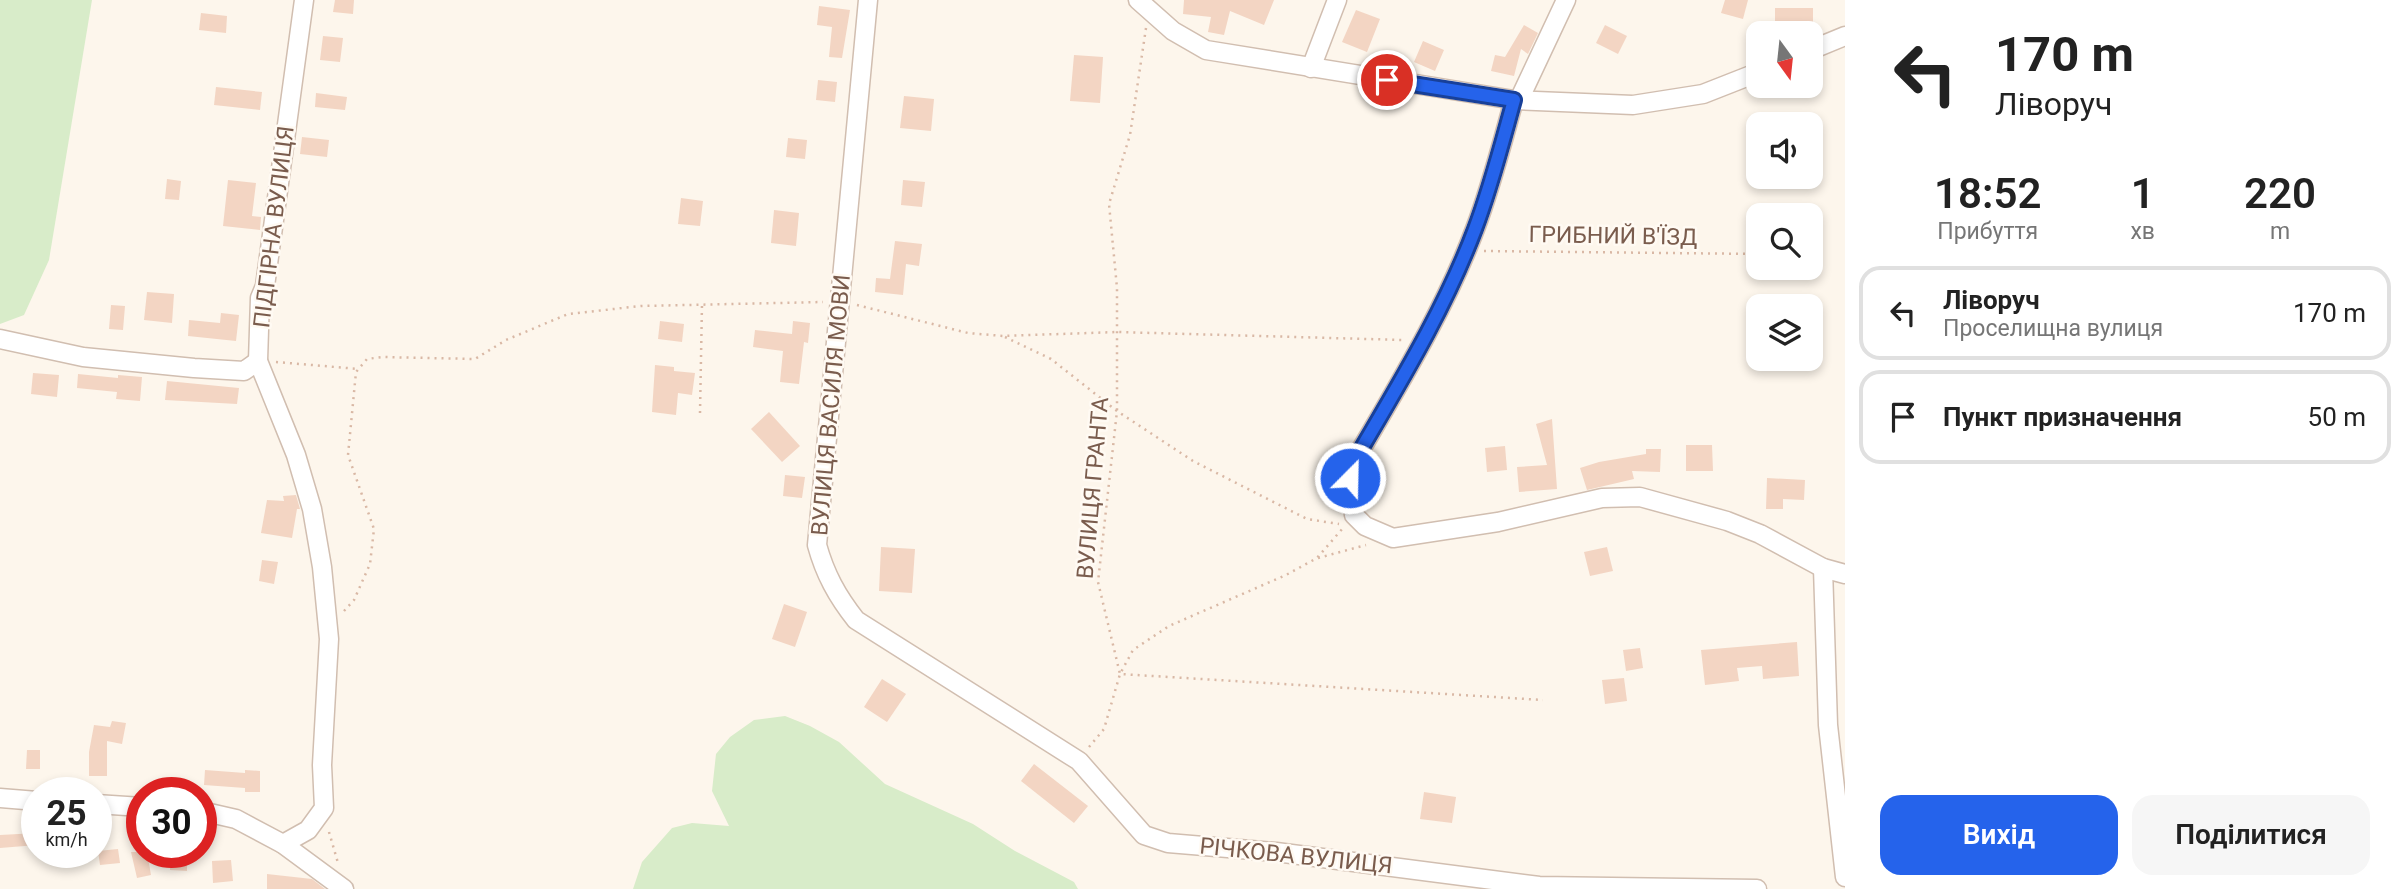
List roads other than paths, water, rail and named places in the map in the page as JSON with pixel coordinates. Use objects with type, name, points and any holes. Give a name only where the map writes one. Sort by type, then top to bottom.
[{"type":"street","name":"ПІДГІРНА ВУЛИЦЯ","points":[[283,844],[308,830],[324,808],[322,765],[328,629],[322,567],[312,509],[296,456],[258,361],[260,298],[265,286],[304,0]]},
{"type":"street","name":"ВУЛИЦЯ ВАСИЛЯ МОВИ","points":[[868,0],[817,545],[828,579],[856,620],[1079,761]]},
{"type":"street","points":[[1311,68],[1337,0]]},
{"type":"street","points":[[1566,0],[1516,100],[1476,228],[1466,251],[1423,341],[1356,458],[1350,478],[1354,514],[1365,526],[1393,538],[1498,522],[1602,498],[1640,497],[1727,521],[1760,534],[1822,568],[1845,574]]},
{"type":"street","points":[[1143,5],[1173,31],[1206,50],[1516,100],[1633,105],[1703,94],[1746,77]]},
{"type":"street","points":[[1824,45],[1845,36]]},
{"type":"street","points":[[0,339],[83,358],[194,368],[244,371],[258,361]]},
{"type":"street","points":[[1822,568],[1828,726],[1845,877]]},
{"type":"street","name":"РІЧКОВА ВУЛИЦЯ","points":[[1079,761],[1144,835],[1168,843],[1289,854],[1539,886],[1757,889]]},
{"type":"street","points":[[0,798],[21,800]]},
{"type":"street","points":[[217,815],[236,819],[283,844],[344,889]]}]
